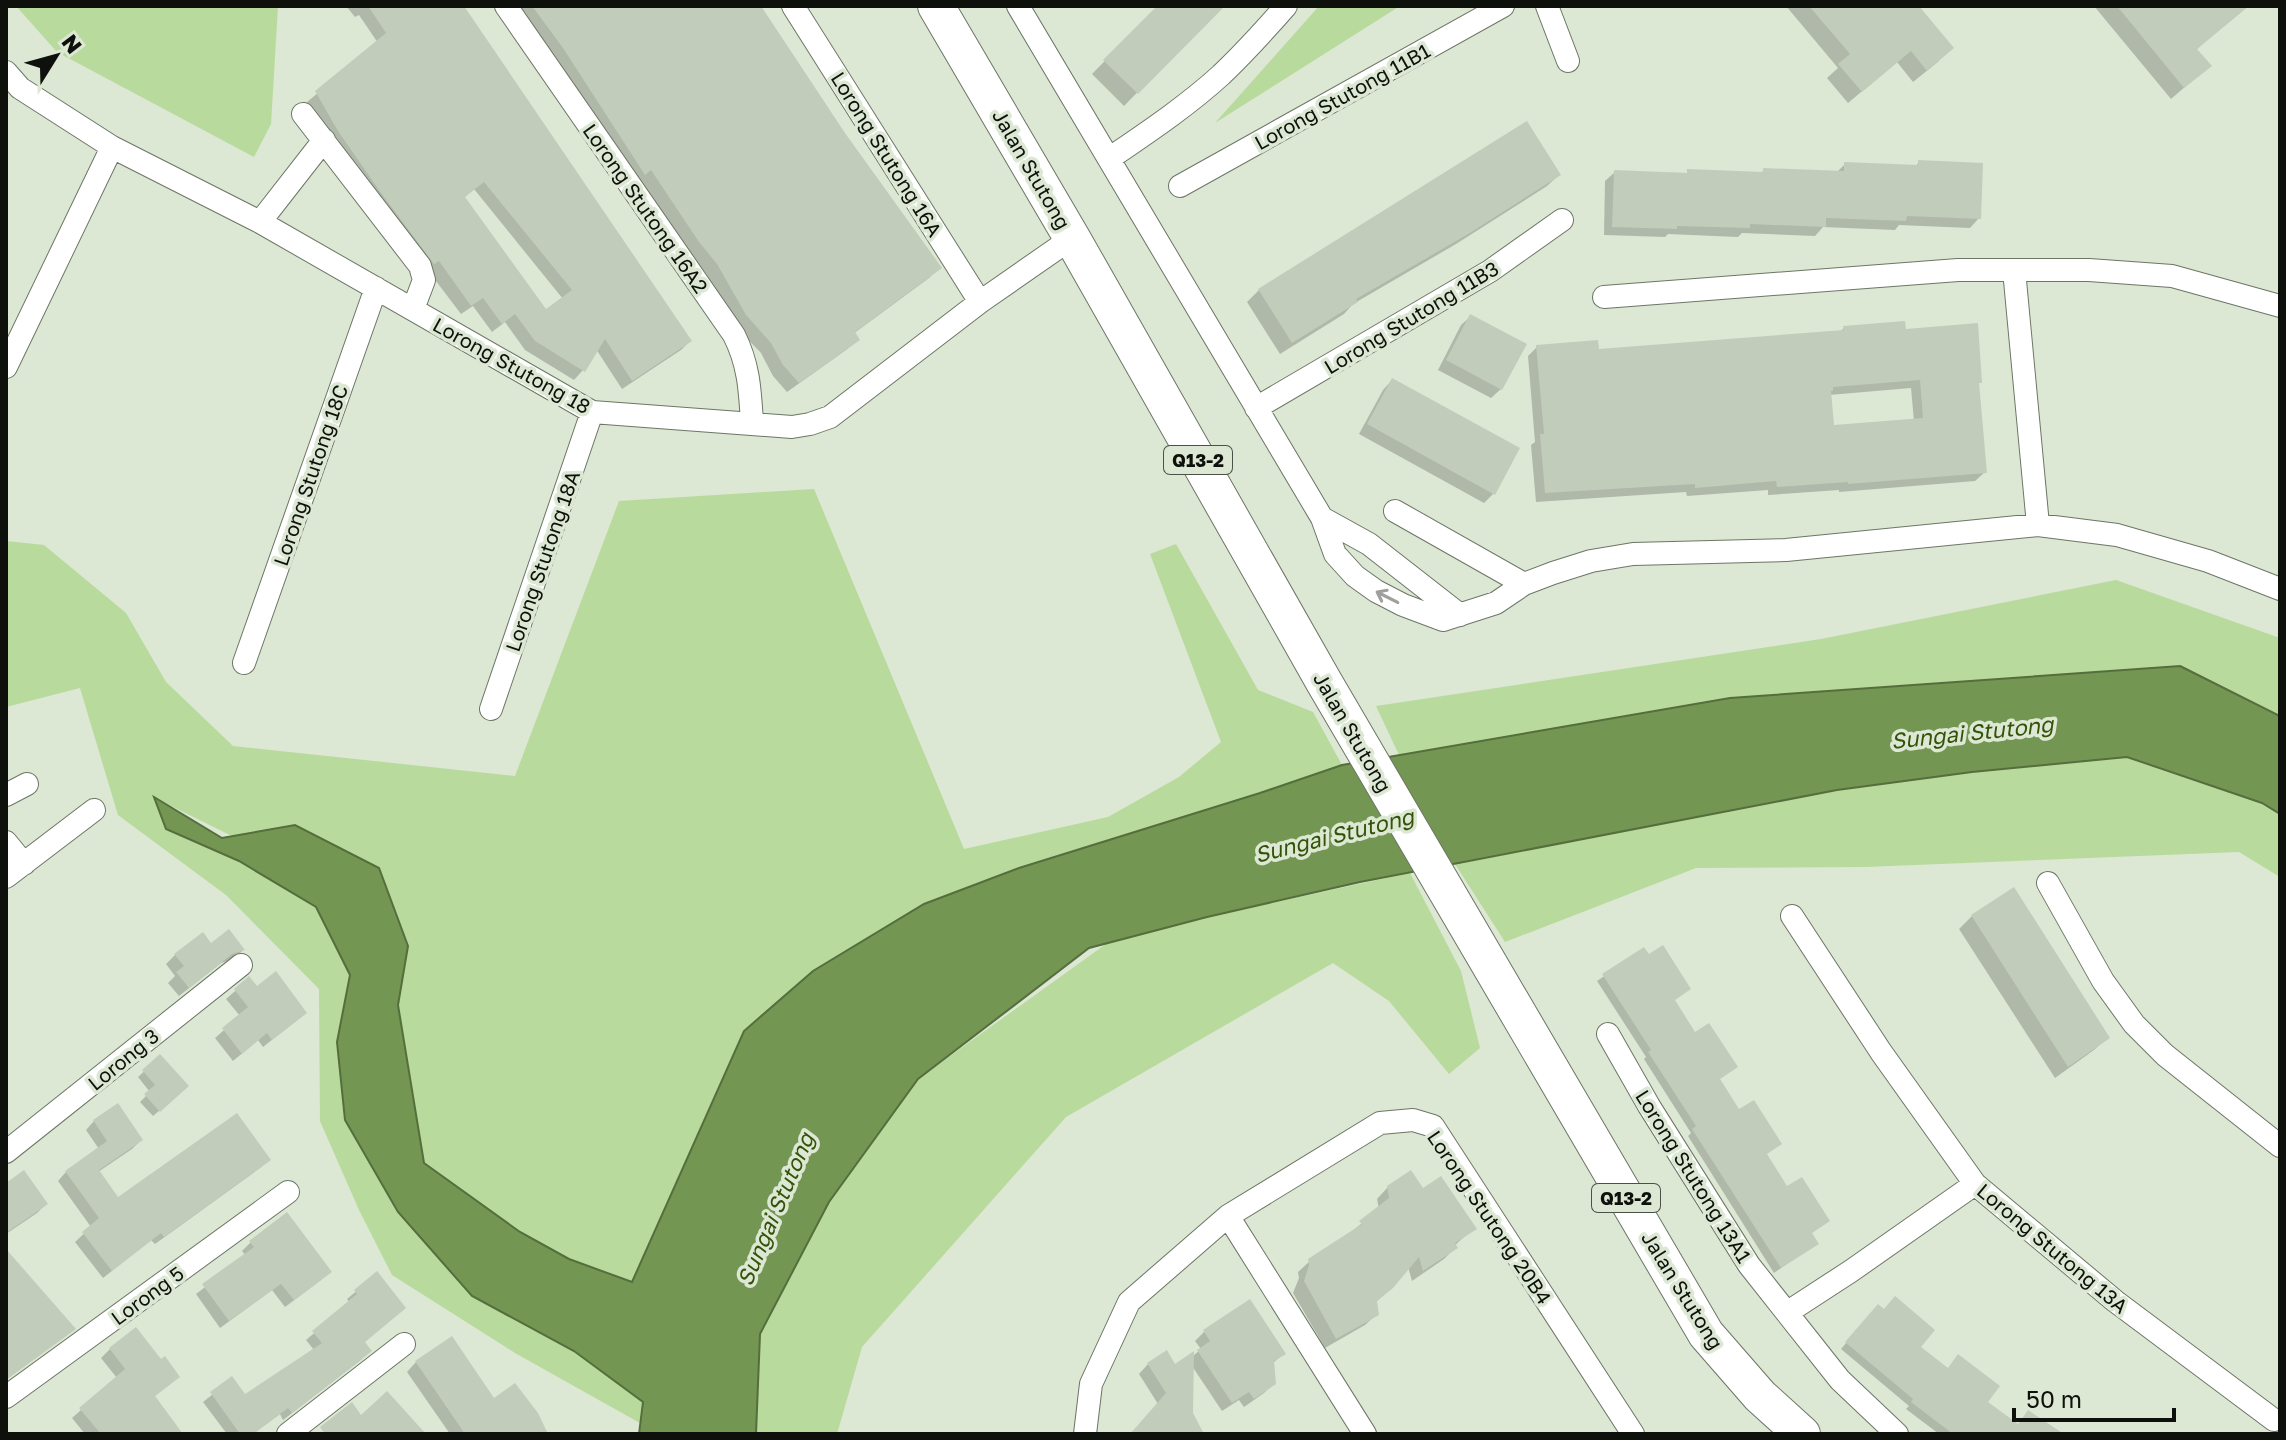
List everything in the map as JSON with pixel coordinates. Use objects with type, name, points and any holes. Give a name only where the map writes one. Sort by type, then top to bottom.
[{"type":"main road","name":"Jalan Stutong","points":[[936,6],[1072,238],[1324,682],[1706,1334],[1760,1396],[1802,1434]]},
{"type":"street","name":"Lorong Stutong 16A2","points":[[506,6],[734,335],[744,356],[749,380],[752,423]]},
{"type":"street","name":"Lorong Stutong 16A","points":[[793,6],[980,302]]},
{"type":"street","points":[[1018,6],[1322,518],[1335,554],[1365,584],[1403,605],[1443,620],[1496,603],[1524,584],[1591,561],[1633,554],[1786,550],[2038,525],[2117,535],[2208,561],[2280,589]]},
{"type":"street","points":[[1110,158],[1176,112],[1219,77],[1286,6]]},
{"type":"street","name":"Lorong Stutong 11B1","points":[[1180,186],[1503,6]]},
{"type":"street","points":[[1547,6],[1568,61]]},
{"type":"street","name":"Lorong Stutong 18","points":[[6,72],[20,88],[112,147],[260,222],[592,412],[792,427],[830,417],[980,302],[1072,238]]},
{"type":"street","points":[[303,114],[420,266],[424,280],[413,309]]},
{"type":"street","points":[[260,222],[324,140]]},
{"type":"street","points":[[6,367],[112,147]]},
{"type":"street","name":"Lorong Stutong 11B3","points":[[1256,408],[1490,271],[1562,220]]},
{"type":"street","points":[[1604,297],[1958,270],[2089,270],[2172,276],[2280,306]]},
{"type":"street","points":[[2014,270],[2038,525]]},
{"type":"street","name":"Lorong Stutong 18C","points":[[244,663],[376,288]]},
{"type":"street","name":"Lorong Stutong 18A","points":[[491,709],[592,412]]},
{"type":"street","points":[[1395,511],[1524,584]]},
{"type":"street","points":[[1322,518],[1369,544],[1460,615]]},
{"type":"street","points":[[6,795],[27,784]]},
{"type":"street","points":[[6,842],[15,871],[94,810]]},
{"type":"street","points":[[2048,883],[2103,981],[2134,1024],[2165,1055],[2280,1146]]},
{"type":"street","name":"Lorong Stutong 13A","points":[[1792,916],[1881,1052],[1975,1184],[2115,1301],[2272,1424]]},
{"type":"street","name":"Lorong 3","points":[[6,1152],[241,965]]},
{"type":"street","name":"Lorong Stutong 13A1","points":[[1608,1034],[1649,1106],[1749,1265],[1840,1380],[1897,1434]]},
{"type":"street","name":"Lorong Stutong 20B4","points":[[1228,1216],[1380,1123],[1413,1120],[1433,1126],[1633,1434]]},
{"type":"street","points":[[1788,1312],[1975,1184]]},
{"type":"street","name":"Lorong 5","points":[[6,1397],[288,1192]]},
{"type":"street","points":[[1085,1434],[1091,1384],[1129,1302],[1228,1216],[1365,1434]]},
{"type":"street","points":[[288,1434],[404,1344]]},
{"type":"shaded area","points":[[16,6],[278,6],[271,124],[254,157],[57,52]]},
{"type":"shaded area","points":[[1319,6],[1400,6],[1215,123]]},
{"type":"shaded area","points":[[814,489],[964,849],[1108,817],[1179,777],[1221,742],[1150,554],[1176,544],[1258,690],[1313,712],[1342,765],[1019,868],[924,904],[813,971],[744,1031],[632,1282],[569,1259],[520,1232],[424,1163],[398,1005],[408,946],[295,825],[232,836],[155,798],[166,829],[239,861],[315,907],[350,975],[337,1042],[345,1120],[574,1351],[643,1402],[640,1423],[515,1353],[392,1275],[320,1121],[319,989],[226,895],[118,815],[80,688],[6,707],[6,541],[44,545],[126,613],[166,682],[233,746],[515,776],[619,501]]},
{"type":"shaded area","points":[[2116,580],[2280,638],[2280,716],[2180,666],[1730,698],[1399,755],[1376,706],[1821,639]]},
{"type":"shaded area","points":[[2127,757],[2262,803],[2280,814],[2280,877],[2239,852],[1865,867],[1696,868],[1505,942],[1455,864],[1837,790],[1972,772]]},
{"type":"shaded area","points":[[1410,873],[1461,971],[1480,1048],[1449,1074],[1389,1001],[1333,963],[1066,1117],[862,1347],[837,1434],[756,1434],[760,1334],[829,1202],[918,1079],[1106,944],[1207,917]]},
{"type":"water","name":"Sungai Stutong","points":[[2180,666],[2280,716],[2280,814],[2262,803],[2127,757],[1972,772],[1837,790],[1360,882],[1089,948],[918,1079],[829,1202],[760,1334],[756,1434],[639,1434],[643,1402],[574,1351],[472,1296],[398,1212],[345,1120],[337,1042],[350,975],[316,907],[239,861],[166,829],[154,797],[222,838],[295,825],[379,868],[408,946],[398,1005],[424,1163],[520,1232],[569,1259],[632,1282],[744,1031],[813,971],[924,904],[1019,868],[1342,765],[1730,698]]},
{"type":"building","points":[[368,6],[464,6],[692,341],[632,381],[605,339],[585,372],[535,341],[515,314],[502,324],[483,298],[471,306],[439,261],[434,264],[381,193],[338,131],[315,91],[386,33]],"holes":[[[484,182],[572,290],[546,309],[465,197]]]},
{"type":"building","points":[[532,6],[761,6],[845,133],[942,268],[855,332],[860,340],[799,383],[783,365],[771,343],[746,315],[717,264],[651,170],[645,175],[563,48]]},
{"type":"building","points":[[1157,6],[1225,6],[1138,94],[1103,60]]},
{"type":"building","points":[[1809,6],[1919,6],[1954,48],[1927,71],[1911,51],[1862,92],[1838,64],[1850,54]]},
{"type":"building","points":[[2117,6],[2249,6],[2197,49],[2212,66],[2184,88]]},
{"type":"building","points":[[1527,121],[1561,175],[1470,233],[1356,299],[1358,302],[1292,343],[1258,289]]},
{"type":"building","points":[[1918,160],[1983,163],[1981,219],[1907,216],[1906,221],[1826,218],[1826,227],[1750,224],[1750,228],[1612,227],[1614,170],[1687,173],[1687,169],[1763,172],[1763,168],[1844,171],[1844,162],[1918,165]]},
{"type":"building","points":[[1470,314],[1527,344],[1502,390],[1446,360]]},
{"type":"building","points":[[1905,321],[1906,329],[1978,323],[1982,383],[1979,383],[1987,473],[1848,484],[1777,487],[1776,481],[1695,488],[1695,484],[1545,493],[1540,434],[1544,434],[1536,345],[1598,340],[1599,349],[1844,330],[1843,326]],"holes":[[[1920,380],[1923,418],[1834,425],[1831,391],[1833,387]]]},
{"type":"building","points":[[1392,378],[1520,448],[1495,495],[1367,424]]},
{"type":"building","points":[[2014,887],[2110,1038],[2068,1067],[1971,915]]},
{"type":"building","points":[[229,929],[245,950],[232,954],[189,988],[176,972],[184,966],[174,954],[203,932],[211,943]]},
{"type":"building","points":[[1663,945],[1691,989],[1675,1000],[1695,1032],[1709,1023],[1738,1067],[1720,1079],[1739,1109],[1754,1100],[1782,1144],[1767,1154],[1787,1186],[1802,1177],[1830,1221],[1812,1233],[1819,1244],[1781,1268],[1692,1129],[1696,1126],[1602,974],[1644,947],[1649,954]]},
{"type":"building","points":[[276,971],[307,1013],[272,1040],[267,1033],[242,1054],[222,1028],[248,1007],[234,989],[249,976],[257,986]]},
{"type":"building","points":[[160,1054],[189,1086],[160,1112],[144,1094],[155,1085],[142,1070]]},
{"type":"building","points":[[118,1103],[143,1140],[99,1170],[118,1197],[237,1113],[271,1160],[164,1237],[161,1233],[112,1271],[82,1232],[99,1218],[65,1171],[107,1141],[93,1120]]},
{"type":"building","points":[[24,1170],[48,1204],[6,1233],[6,1183]]},
{"type":"building","points":[[1411,1170],[1423,1188],[1441,1176],[1477,1229],[1455,1243],[1458,1248],[1423,1271],[1419,1257],[1393,1288],[1377,1301],[1379,1315],[1336,1339],[1304,1281],[1308,1259],[1362,1224],[1359,1221],[1389,1198],[1387,1186]]},
{"type":"building","points":[[287,1212],[332,1272],[294,1300],[281,1284],[229,1321],[202,1284],[254,1247],[249,1241]]},
{"type":"building","points":[[6,1249],[76,1329],[6,1380]]},
{"type":"building","points":[[377,1271],[406,1308],[365,1342],[372,1351],[292,1413],[288,1408],[253,1434],[240,1434],[210,1392],[232,1376],[245,1394],[322,1343],[312,1331],[357,1294],[354,1290]]},
{"type":"building","points":[[1895,1296],[1935,1330],[1921,1347],[1948,1368],[1958,1354],[2000,1386],[1988,1402],[2018,1424],[2028,1410],[2064,1434],[1953,1434],[1911,1402],[1913,1399],[1845,1342],[1878,1304],[1884,1309]]},
{"type":"building","points":[[1250,1299],[1286,1354],[1274,1361],[1276,1384],[1254,1399],[1249,1392],[1232,1403],[1197,1350],[1210,1341],[1203,1330]]},
{"type":"building","points":[[136,1327],[161,1359],[165,1356],[180,1377],[155,1396],[183,1434],[101,1434],[79,1408],[125,1369],[109,1348]]},
{"type":"building","points":[[452,1336],[494,1398],[515,1383],[538,1413],[548,1434],[465,1434],[415,1361]]},
{"type":"building","points":[[1167,1350],[1175,1364],[1194,1351],[1193,1413],[1204,1434],[1130,1434],[1166,1393],[1147,1363]]},
{"type":"building","points":[[387,1391],[426,1434],[325,1434],[320,1427],[352,1402],[361,1415]]}]
